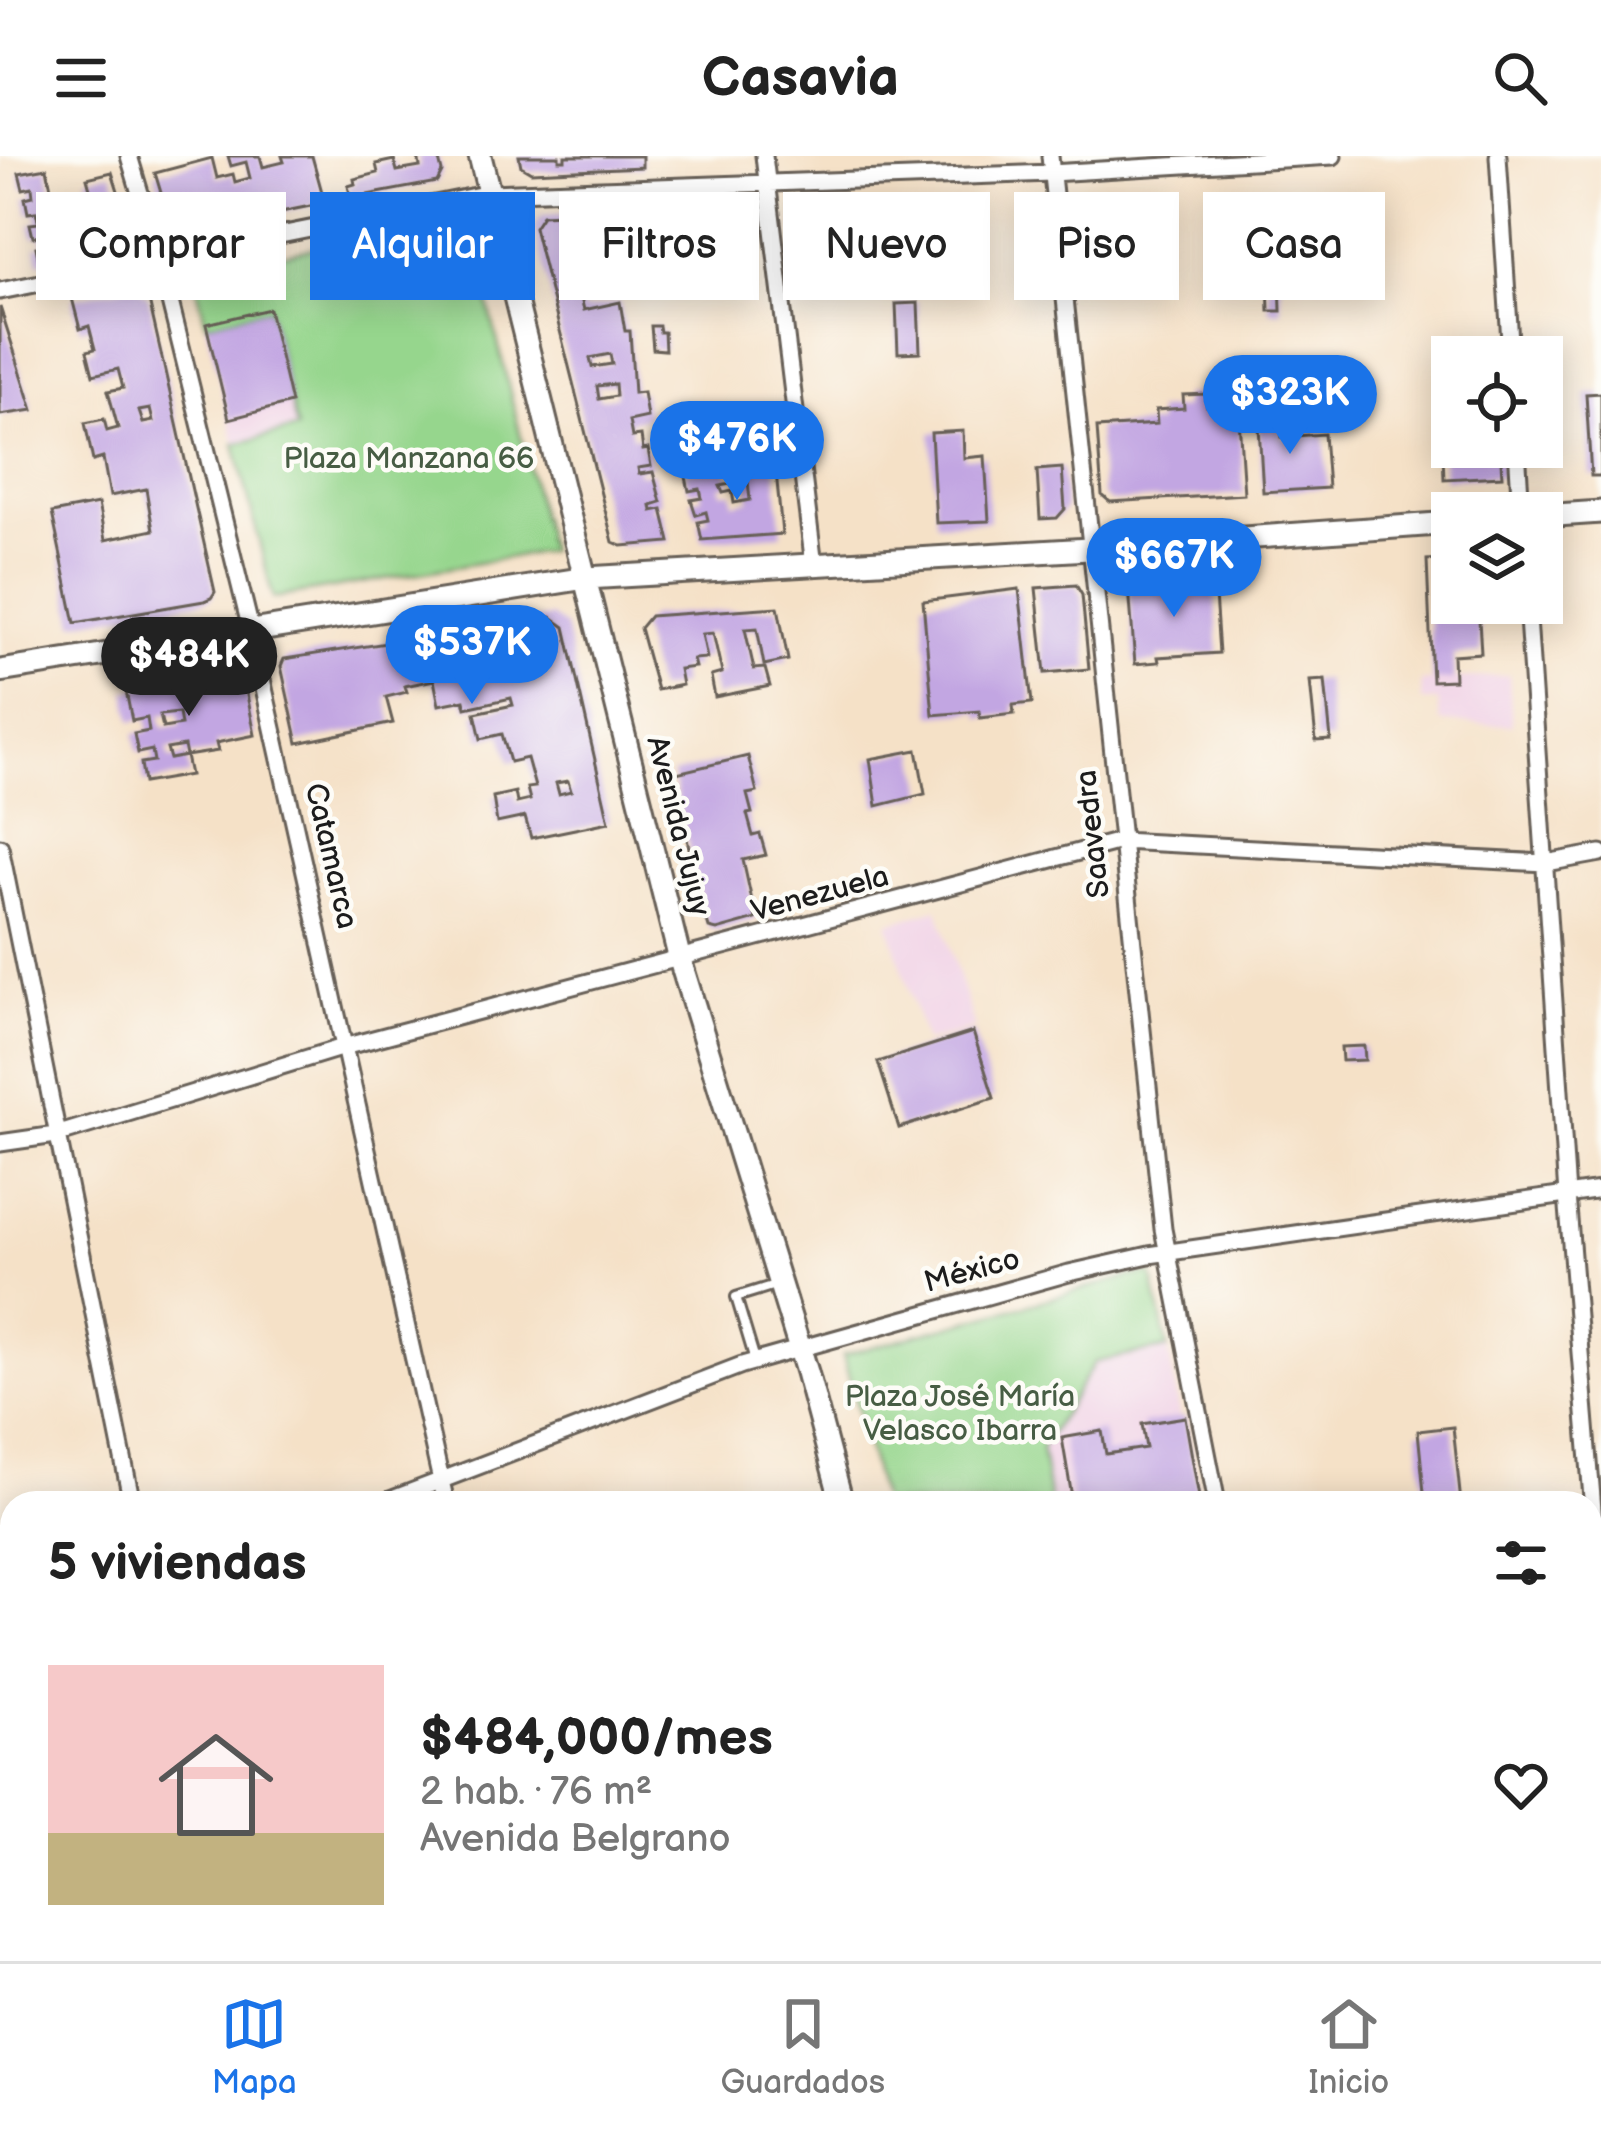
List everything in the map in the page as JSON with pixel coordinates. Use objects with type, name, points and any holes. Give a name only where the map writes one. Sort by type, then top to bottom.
[{"type":"main road","name":"Avenida Jujuy","points":[[480,156],[490,192]]},
{"type":"main road","name":"Avenida Jujuy","points":[[517,300],[680,960],[839,1491]]},
{"type":"main road","points":[[1563,515],[1601,512]]},
{"type":"main road","points":[[0,671],[586,578],[1431,525]]},
{"type":"street","name":"Catamarca","points":[[129,156],[140,192]]},
{"type":"street","points":[[764,156],[814,566]]},
{"type":"street","points":[[518,192],[1333,156]]},
{"type":"street","points":[[1498,156],[1510,336]]},
{"type":"street","name":"Saavedra","points":[[1051,165],[1120,841],[1169,1253],[1215,1491]]},
{"type":"street","points":[[0,291],[36,283]]},
{"type":"street","name":"Catamarca","points":[[170,300],[251,630],[444,1491]]},
{"type":"street","points":[[1529,624],[1592,1491]]},
{"type":"street","name":"Venezuela","points":[[0,1142],[56,1135],[346,1046],[1120,841],[1546,863],[1601,853]]},
{"type":"street","points":[[0,848],[130,1491]]},
{"type":"street","name":"México","points":[[412,1491],[755,1360],[1069,1273],[1169,1253],[1601,1190]]},
{"type":"lane","points":[[755,1360],[736,1297],[779,1284]]},
{"type":"shaded area","points":[[269,309],[298,429],[235,444],[206,324]]},
{"type":"shaded area","points":[[1509,675],[1512,725],[1440,722],[1438,701],[1422,701],[1421,682]]},
{"type":"shaded area","points":[[938,909],[975,1028],[925,1042],[888,923]]},
{"type":"shaded area","points":[[1168,1348],[1194,1491],[1048,1491],[1041,1448],[1095,1362]]},
{"type":"green space","name":"Plaza Manzana 66","points":[[310,249],[310,300],[487,300],[549,551],[273,598],[235,444],[297,429],[269,309],[206,324],[200,300],[286,300],[286,254]]},
{"type":"green space","name":"Plaza José María Velasco Ibarra","points":[[1152,1274],[1168,1348],[1095,1362],[1041,1448],[1048,1491],[879,1491],[843,1355]]},
{"type":"building","points":[[228,156],[260,156],[263,167],[284,162],[282,156],[312,156],[322,192],[310,192],[310,206],[286,211],[286,192],[161,192],[155,173],[212,158],[217,178],[233,174],[235,182],[250,178],[246,162],[231,166]]},
{"type":"building","points":[[418,156],[438,156],[442,172],[437,182],[383,192],[350,192],[354,179],[378,173],[376,164],[394,160],[397,171],[420,167]]},
{"type":"building","points":[[519,156],[565,160],[565,156],[642,156],[642,167],[531,172],[521,166]]},
{"type":"building","points":[[47,168],[52,192],[36,192],[36,212],[28,213],[25,198],[33,196],[32,187],[23,189],[19,173]]},
{"type":"building","points":[[112,172],[118,192],[91,192],[87,178]]},
{"type":"building","points":[[559,214],[559,300],[582,300],[584,310],[620,302],[625,331],[630,331],[634,393],[643,392],[647,417],[629,421],[632,437],[641,436],[643,450],[648,449],[651,466],[638,468],[639,474],[653,472],[661,502],[651,505],[652,511],[662,509],[670,542],[622,546],[613,542],[535,226],[542,215]],"holes":[[[610,354],[612,364],[592,367],[590,358]],[[615,384],[616,396],[599,399],[597,386]]]},
{"type":"building","points":[[73,300],[149,300],[215,592],[211,598],[75,623],[52,513],[98,504],[105,540],[153,530],[146,489],[110,496],[103,458],[93,461],[85,423],[104,419],[107,431],[118,428],[108,391],[123,388],[118,369],[93,375],[87,351],[95,349],[89,326],[80,329]],"holes":[[[150,409],[153,421],[143,423],[139,411]]]},
{"type":"building","points":[[1269,300],[1281,300],[1281,311],[1269,311]]},
{"type":"building","points":[[918,303],[920,352],[898,353],[896,304]]},
{"type":"building","points":[[0,307],[33,410],[0,415]]},
{"type":"building","points":[[269,309],[291,403],[229,419],[206,324]]},
{"type":"building","points":[[651,326],[664,332],[665,350],[653,349]]},
{"type":"building","points":[[1601,393],[1601,476],[1591,476],[1586,394]]},
{"type":"building","points":[[1207,394],[1207,406],[1238,404],[1244,494],[1110,502],[1102,495],[1097,428],[1157,424],[1156,410],[1184,408],[1183,395]]},
{"type":"building","points":[[1281,409],[1282,437],[1324,434],[1328,488],[1263,492],[1258,410]]},
{"type":"building","points":[[963,431],[964,458],[985,456],[989,521],[936,523],[931,433]]},
{"type":"building","points":[[775,461],[782,534],[702,540],[698,522],[708,520],[706,512],[696,515],[691,500],[702,498],[700,489],[689,491],[685,472],[726,465],[730,484],[720,486],[723,493],[732,491],[734,503],[750,500],[746,462]]},
{"type":"building","points":[[1062,468],[1065,509],[1057,518],[1040,519],[1037,470]]},
{"type":"building","points":[[1444,468],[1501,468],[1502,476],[1444,479]]},
{"type":"building","points":[[1427,560],[1431,560],[1431,624],[1479,624],[1481,653],[1453,655],[1454,680],[1432,681]]},
{"type":"building","points":[[1214,580],[1219,653],[1158,657],[1159,662],[1135,664],[1129,587]]},
{"type":"building","points":[[1076,585],[1082,595],[1089,669],[1045,673],[1036,588]]},
{"type":"building","points":[[1019,589],[1032,703],[1013,705],[1014,714],[933,715],[923,601]]},
{"type":"building","points":[[778,607],[788,660],[764,665],[757,628],[745,629],[754,669],[765,668],[770,686],[715,697],[711,676],[722,673],[713,633],[702,634],[707,658],[693,659],[695,667],[679,669],[682,685],[657,690],[640,628],[650,616]]},
{"type":"building","points":[[551,617],[565,627],[609,822],[531,838],[525,817],[497,823],[493,797],[515,792],[517,803],[530,800],[527,788],[535,787],[527,758],[510,762],[502,734],[481,739],[475,713],[513,705],[511,698],[466,708],[464,700],[439,705],[434,680],[405,686],[407,692],[386,697],[393,723],[298,743],[281,666],[284,659]],"holes":[[[568,781],[571,791],[559,794],[556,783]]]},
{"type":"building","points":[[233,669],[243,675],[255,735],[216,743],[218,751],[186,756],[190,775],[144,783],[141,763],[154,761],[152,750],[138,753],[134,734],[149,731],[147,718],[132,721],[126,691]],"holes":[[[179,713],[181,725],[163,728],[160,715]],[[184,746],[186,756],[170,759],[167,749]]]},
{"type":"building","points":[[1325,680],[1331,740],[1316,741],[1310,681]]},
{"type":"building","points":[[917,750],[925,794],[877,806],[870,759]]},
{"type":"building","points":[[748,756],[757,792],[747,794],[752,813],[747,814],[753,836],[760,834],[766,855],[743,860],[756,919],[717,930],[709,928],[703,908],[672,774]]},
{"type":"building","points":[[973,1032],[994,1098],[899,1128],[878,1062]]},
{"type":"building","points":[[1364,1046],[1365,1060],[1342,1061],[1341,1047]]},
{"type":"building","points":[[1185,1417],[1198,1491],[1071,1491],[1062,1438],[1102,1431],[1106,1454],[1146,1448],[1142,1424]]},
{"type":"building","points":[[1453,1427],[1460,1491],[1424,1491],[1418,1431]]}]
